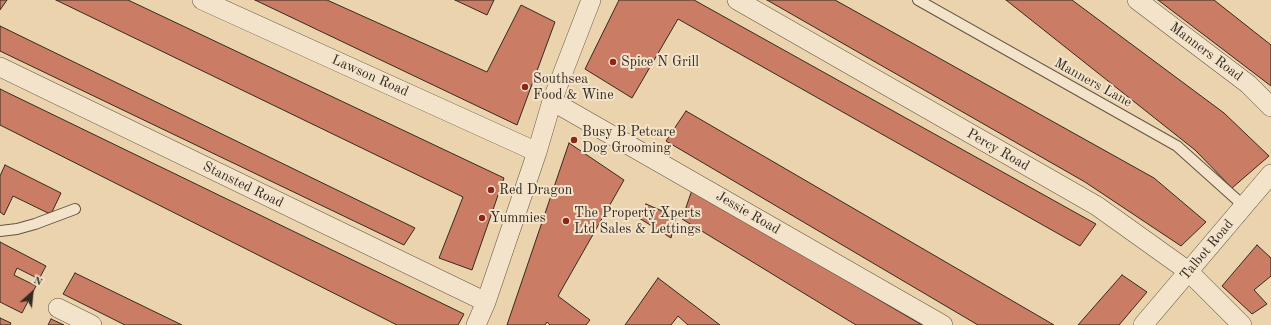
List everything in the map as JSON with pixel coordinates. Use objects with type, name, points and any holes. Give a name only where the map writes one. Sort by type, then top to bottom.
[{"type":"street","name":"Lawson Road","points":[[202,0],[538,152]]},
{"type":"street","points":[[476,325],[486,302],[538,152],[552,101],[590,0]]},
{"type":"street","name":"Percy Road","points":[[736,0],[1097,206],[1188,271],[1242,325]]},
{"type":"street","name":"Manners Road","points":[[1137,0],[1248,84],[1271,107]]},
{"type":"street","name":"Stansted Road","points":[[0,67],[486,302]]},
{"type":"street","name":"Jessie Road","points":[[552,101],[943,325]]},
{"type":"street","name":"Talbot Road","points":[[1143,325],[1271,174]]},
{"type":"street","points":[[58,308],[92,325]]},
{"type":"lane","name":"Manners Lane","points":[[918,0],[1177,146],[1244,206]]},
{"type":"lane","points":[[0,231],[17,229],[36,224],[75,209]]},
{"type":"building","points":[[0,0],[7,0],[0,10]]},
{"type":"building","points":[[56,0],[128,0],[504,178],[472,270],[439,258],[463,197]]},
{"type":"building","points":[[255,0],[327,0],[487,72],[521,5],[555,22],[517,125]]},
{"type":"building","points":[[455,0],[494,0],[487,15]]},
{"type":"building","points":[[619,0],[694,0],[1096,224],[1080,246],[678,19],[632,98],[585,69]]},
{"type":"building","points":[[767,0],[835,0],[1154,178],[1206,222],[1181,246],[1085,182]]},
{"type":"building","points":[[1006,0],[1072,0],[1224,113],[1269,156],[1232,188],[1195,150]]},
{"type":"building","points":[[1158,0],[1214,0],[1271,45],[1271,86]]},
{"type":"building","points":[[0,26],[415,228],[404,245],[0,51]]},
{"type":"building","points":[[0,89],[464,314],[458,325],[397,325],[0,125]]},
{"type":"building","points":[[686,111],[1054,325],[978,325],[666,141]]},
{"type":"building","points":[[569,143],[624,180],[558,296],[590,320],[586,325],[550,325],[547,322],[545,325],[507,325]]},
{"type":"building","points":[[5,165],[61,193],[52,212],[48,213],[13,196],[4,215],[0,212],[0,176]]},
{"type":"building","points":[[692,190],[922,325],[856,325],[682,219]]},
{"type":"building","points":[[646,204],[676,217],[671,238],[639,218]]},
{"type":"building","points":[[0,242],[46,266],[39,279],[17,268],[14,275],[36,286],[22,313],[0,302]]},
{"type":"building","points":[[1257,245],[1271,258],[1271,276],[1254,290],[1267,304],[1252,314],[1222,286]]},
{"type":"building","points":[[75,273],[182,325],[125,325],[63,294]]},
{"type":"building","points":[[1122,275],[1147,292],[1119,325],[1078,325]]},
{"type":"building","points":[[658,278],[720,325],[688,325],[678,316],[671,325],[625,325]]},
{"type":"building","points":[[0,318],[11,323],[10,325],[0,325]]},
{"type":"building","points":[[51,319],[64,325],[48,325]]},
{"type":"place","name":"Spice N Grill","points":[[613,62]]},
{"type":"place","name":"Southsea Food & Wine","points":[[525,87]]},
{"type":"place","name":"Busy B Petcare Dog Grooming","points":[[574,140]]},
{"type":"place","name":"Red Dragon","points":[[491,190]]},
{"type":"place","name":"Yummies","points":[[482,218]]},
{"type":"place","name":"The Property Xperts Ltd Sales & Lettings","points":[[566,221]]}]
